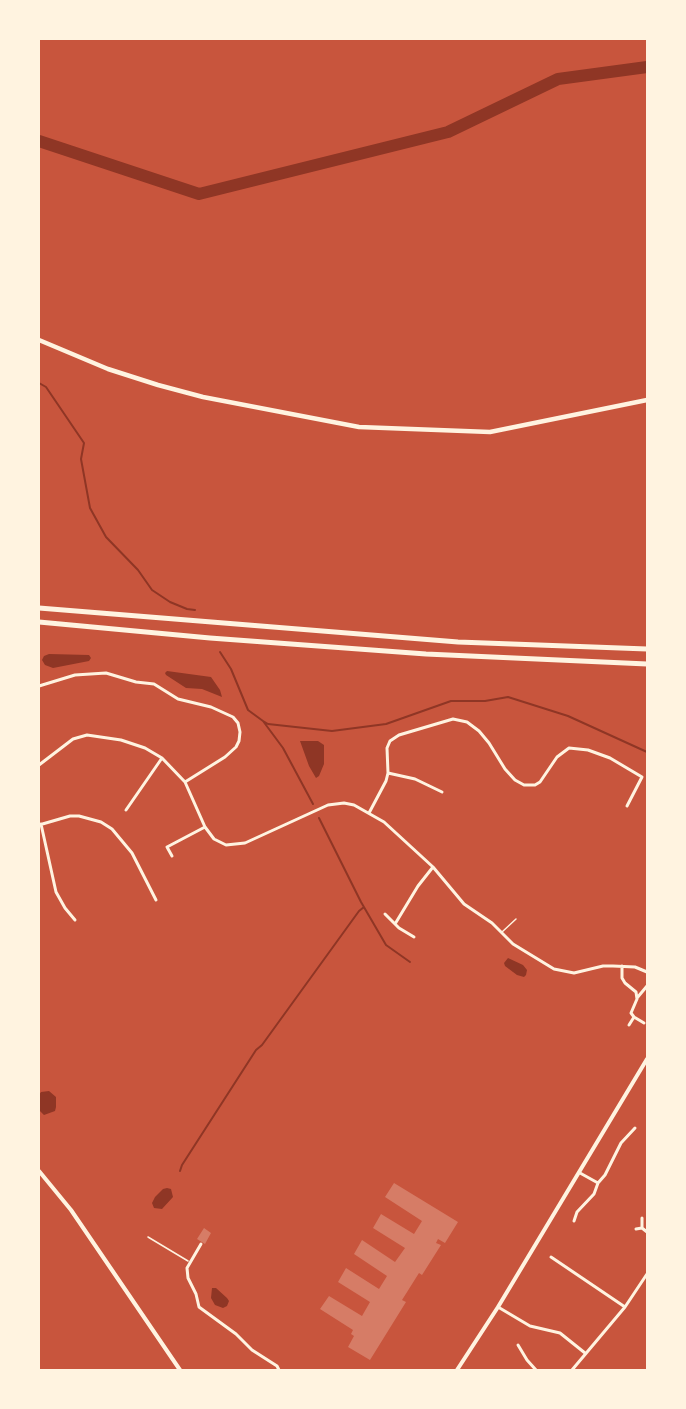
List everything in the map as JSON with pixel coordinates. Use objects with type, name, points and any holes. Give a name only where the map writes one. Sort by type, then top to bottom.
[{"type":"highway","points":[[39,608],[458,642],[647,649]]},
{"type":"highway","points":[[39,622],[210,638],[426,654],[647,664]]},
{"type":"main road","points":[[39,340],[108,369],[158,385],[203,397],[359,427],[490,432],[647,400]]},
{"type":"street","points":[[39,686],[75,675],[106,673],[142,684],[154,684],[178,699],[211,707],[233,717],[238,723],[240,732],[236,747],[225,757],[185,782]]},
{"type":"street","points":[[369,813],[386,781],[387,748],[393,738],[453,719],[467,722],[479,731],[505,769],[515,780],[524,785],[535,785],[540,782],[557,757],[569,748],[598,753],[642,777],[627,806]]},
{"type":"street","points":[[39,765],[73,739],[87,735],[121,740],[145,748],[162,758],[185,782],[205,827],[214,839],[226,845],[245,843],[305,814],[335,803],[354,805],[384,822],[433,867],[464,903],[492,923],[513,944],[554,969],[564,972],[584,972],[603,966],[622,966],[647,972]]},
{"type":"street","points":[[126,810],[162,758]]},
{"type":"street","points":[[388,773],[415,779],[442,792]]},
{"type":"street","points":[[75,920],[65,908],[54,886],[40,824],[76,816],[101,822],[112,829],[123,840],[156,900]]},
{"type":"street","points":[[172,856],[167,847],[205,827]]},
{"type":"street","points":[[395,924],[418,886],[433,867]]},
{"type":"street","points":[[141,883],[146,881]]},
{"type":"street","points":[[385,914],[414,938]]},
{"type":"street","points":[[622,966],[622,978],[636,992],[637,999]]},
{"type":"street","points":[[644,1023],[631,1013],[637,999],[647,986]]},
{"type":"street","points":[[629,1025],[634,1017]]},
{"type":"street","points":[[457,1370],[580,1173],[647,1059]]},
{"type":"street","points":[[573,1221],[576,1212],[594,1194],[621,1143],[635,1128]]},
{"type":"street","points":[[39,1171],[71,1210],[180,1370]]},
{"type":"street","points":[[580,1173],[598,1183]]},
{"type":"street","points":[[642,1218],[642,1228]]},
{"type":"street","points":[[636,1229],[642,1228],[647,1232]]},
{"type":"street","points":[[201,1244],[187,1268],[188,1278],[200,1309],[237,1334],[252,1350],[277,1366],[279,1370]]},
{"type":"street","points":[[551,1257],[625,1307]]},
{"type":"street","points":[[572,1370],[625,1307],[647,1274]]},
{"type":"street","points":[[498,1307],[530,1326],[560,1334],[585,1353]]},
{"type":"street","points":[[518,1345],[536,1370]]},
{"type":"lane","points":[[502,932],[516,919]]},
{"type":"lane","points":[[148,1237],[189,1262]]},
{"type":"shaded area","points":[[49,654],[89,655],[91,658],[89,661],[53,668],[45,665],[42,660]]},
{"type":"shaded area","points":[[167,671],[211,677],[222,697],[202,689],[186,688],[166,675]]},
{"type":"shaded area","points":[[300,741],[318,741],[324,745],[324,764],[316,778],[309,766]]},
{"type":"shaded area","points":[[508,958],[523,965],[527,970],[524,977],[505,966],[504,963]]},
{"type":"shaded area","points":[[49,1091],[56,1097],[56,1107],[55,1111],[44,1115],[39,1110],[39,1095],[41,1092]]},
{"type":"shaded area","points":[[167,1188],[171,1189],[173,1197],[162,1209],[154,1208],[152,1203],[155,1197]]},
{"type":"shaded area","points":[[212,1288],[216,1288],[227,1298],[229,1301],[227,1306],[223,1308],[215,1305],[211,1298]]},
{"type":"building","points":[[394,1183],[458,1222],[445,1243],[438,1239],[436,1243],[441,1245],[422,1275],[419,1273],[402,1300],[406,1302],[370,1360],[348,1347],[354,1336],[351,1334],[353,1330],[320,1309],[329,1296],[362,1316],[370,1302],[338,1282],[346,1268],[379,1289],[387,1276],[354,1254],[362,1240],[395,1262],[405,1248],[373,1228],[381,1214],[414,1234],[422,1221],[385,1197]]},
{"type":"building","points":[[204,1228],[211,1233],[205,1244],[197,1239]]},
{"type":"waterway","points":[[39,141],[199,194],[448,132],[558,79],[647,67]]},
{"type":"waterway","points":[[39,383],[46,387],[84,443],[81,459],[90,508],[106,537],[138,570],[152,590],[170,602],[195,610]]},
{"type":"waterway","points":[[220,652],[231,669],[248,710],[263,721],[283,748],[313,804]]},
{"type":"waterway","points":[[263,721],[268,724],[332,731],[386,724],[451,701],[485,701],[508,697],[568,716],[647,752]]},
{"type":"waterway","points":[[319,818],[361,902],[386,945],[410,962]]},
{"type":"waterway","points":[[180,1171],[256,1050],[364,907]]}]
